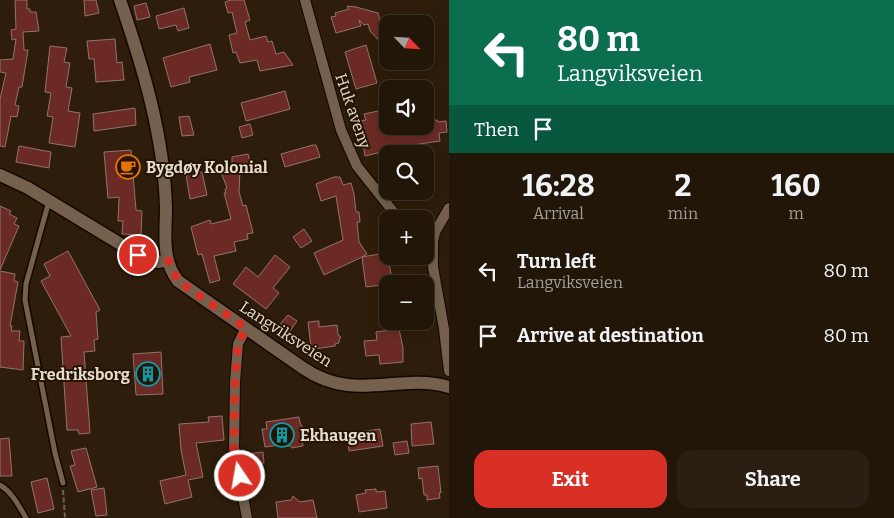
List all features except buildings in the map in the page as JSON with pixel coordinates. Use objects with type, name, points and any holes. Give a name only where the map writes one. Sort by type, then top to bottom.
[{"type":"street","points":[[0,175],[49,201],[145,258],[158,262],[168,260],[165,244],[165,188],[159,143],[145,77],[120,0]]},
{"type":"street","name":"Huk aveny","points":[[305,0],[341,130],[358,166],[391,210]]},
{"type":"street","points":[[434,234],[449,208]]},
{"type":"street","name":"Langviksveien","points":[[168,260],[178,281],[310,373],[329,382],[348,386],[422,383],[449,387]]},
{"type":"street","points":[[433,265],[449,371]]},
{"type":"street","points":[[246,328],[238,344],[235,382],[234,448],[247,518]]},
{"type":"lane","points":[[49,201],[26,284],[25,300],[55,452],[63,483]]},
{"type":"lane","points":[[0,485],[15,500],[26,518]]},
{"type":"path","points":[[63,483],[65,518]]},
{"type":"place","name":"Bygdøy Kolonial","points":[[128,167]]},
{"type":"place","name":"Fredriksborg","points":[[148,374]]},
{"type":"place","name":"Ekhaugen","points":[[282,435]]},
{"type":"route","points":[[138,255],[158,262],[168,260],[178,281],[246,328],[238,344],[235,382],[234,448],[240,476]]}]
